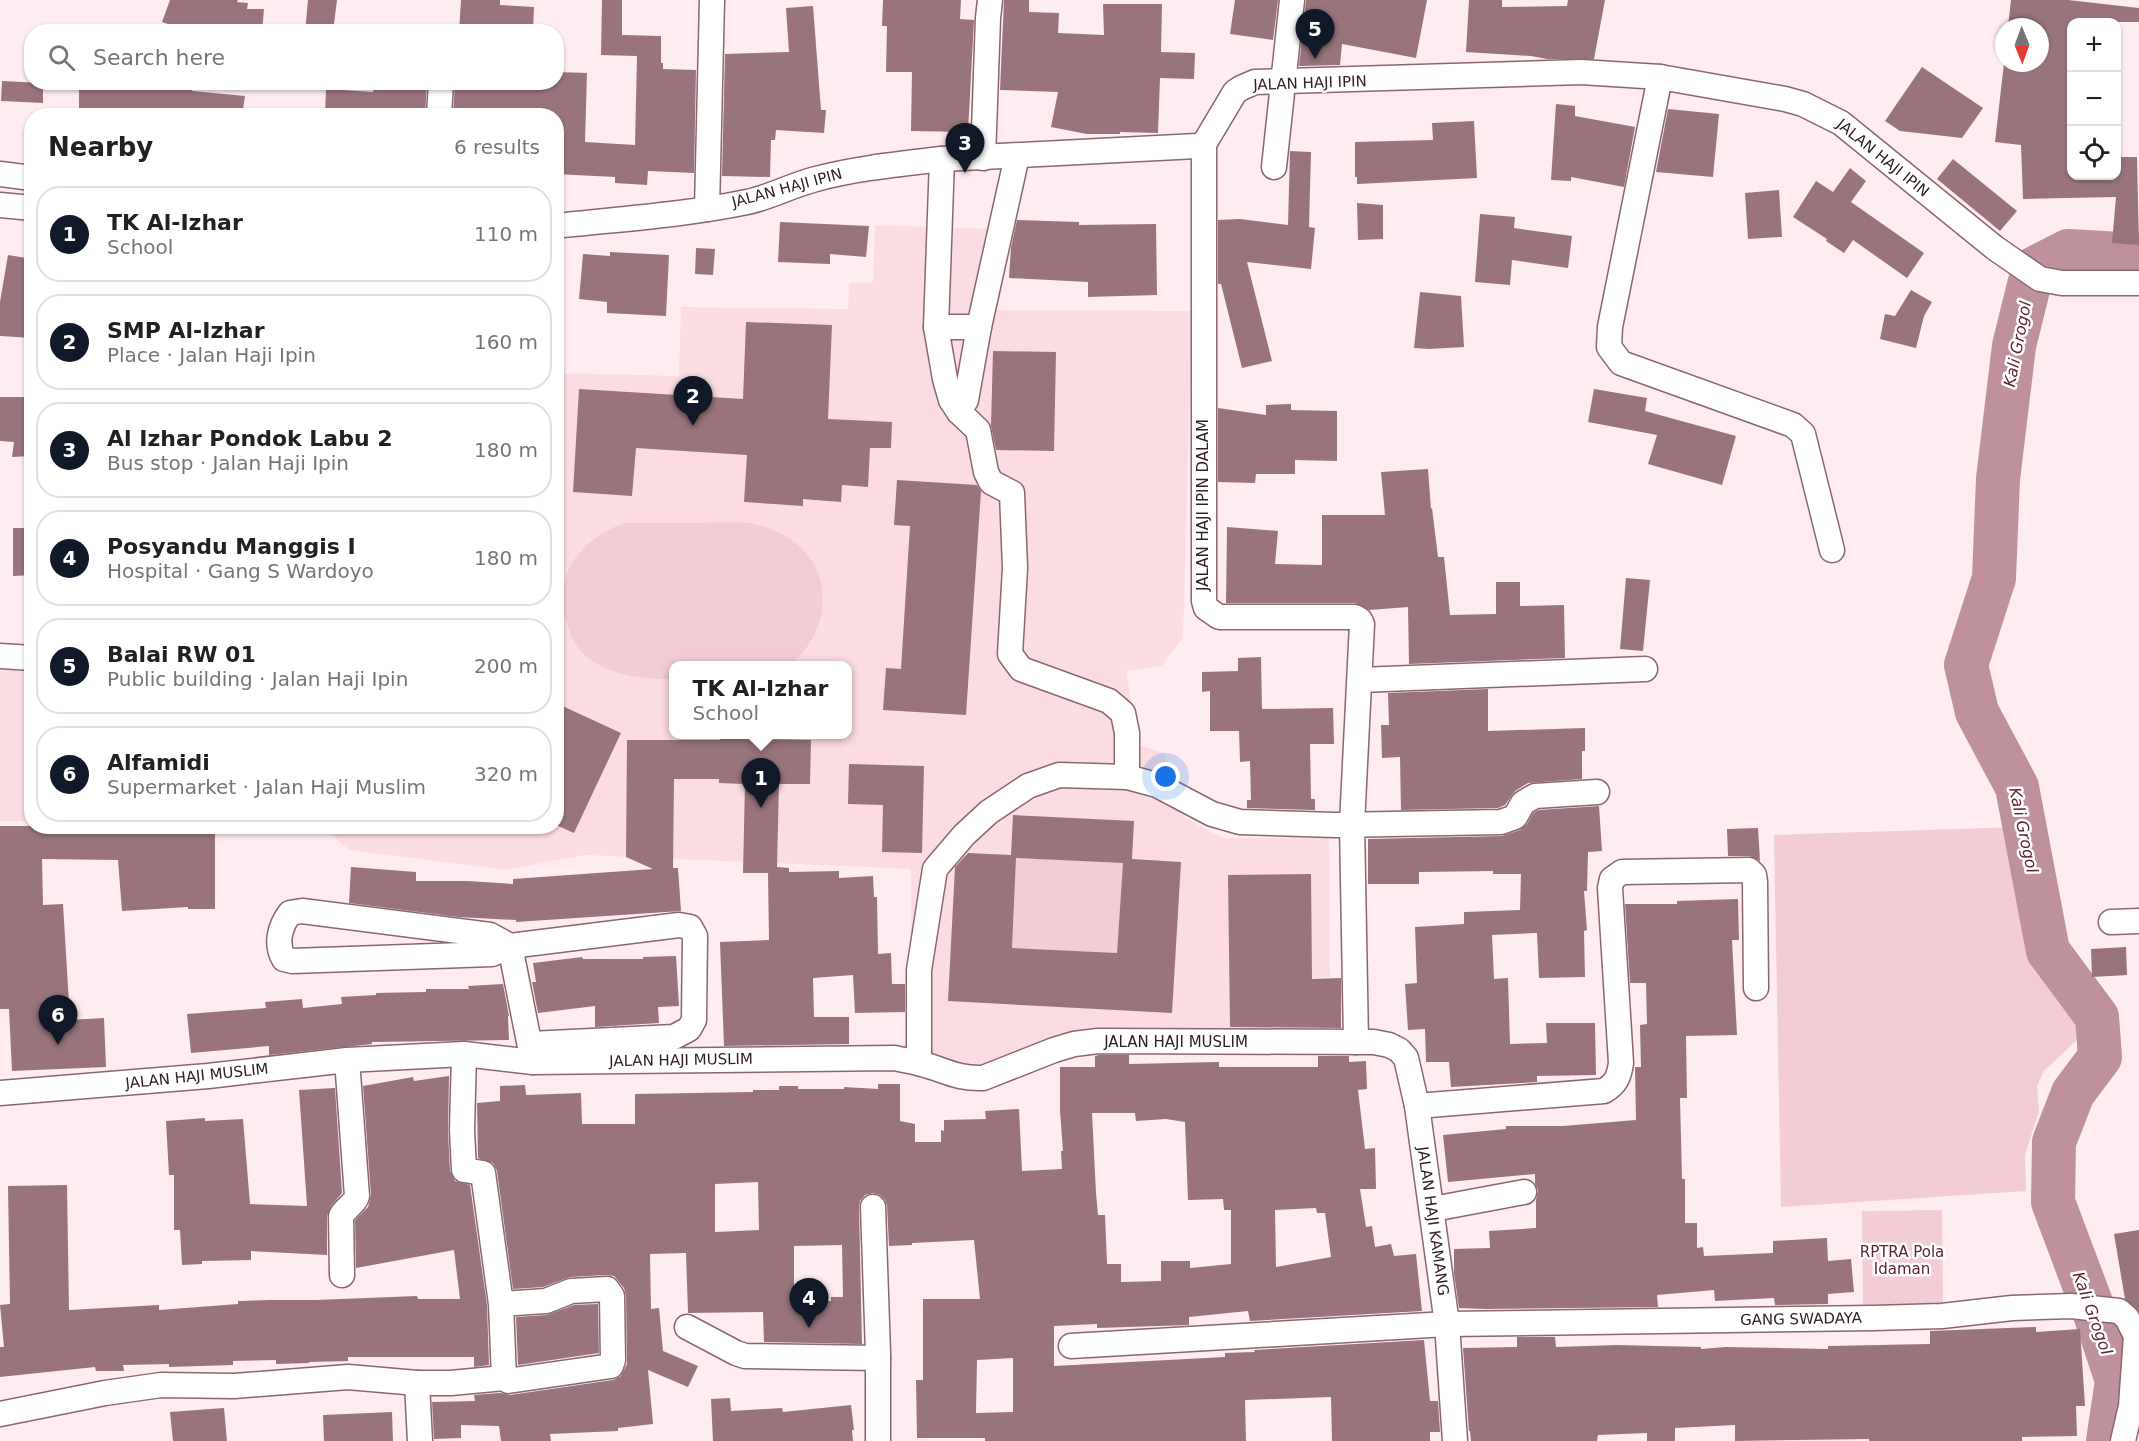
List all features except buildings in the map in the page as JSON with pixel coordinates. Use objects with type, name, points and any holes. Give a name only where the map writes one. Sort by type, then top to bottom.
[{"type":"street","points":[[707,209],[712,0]]},
{"type":"street","points":[[983,158],[990,0]]},
{"type":"street","points":[[1274,167],[1293,0]]},
{"type":"street","name":"JALAN HAJI IPIN","points":[[564,225],[707,209],[748,202],[814,179],[850,171],[942,159],[1204,144],[1235,92],[1255,82],[1581,72],[1660,77],[1803,104],[1840,123],[1995,248],[2040,279],[2062,283],[2139,283]]},
{"type":"street","points":[[1660,77],[1610,327],[1609,347],[1622,363],[1793,425],[1803,434],[1832,550]]},
{"type":"street","points":[[440,108],[441,90]]},
{"type":"street","name":"JALAN HAJI IPIN DALAM","points":[[1204,144],[1204,601],[1206,608],[1219,617],[1355,616],[1362,624],[1352,825],[1356,1042]]},
{"type":"street","points":[[959,412],[966,400],[1017,156]]},
{"type":"street","points":[[942,159],[936,327],[951,400],[959,412],[978,430],[986,472],[991,482],[1012,493],[1015,568],[1010,654],[1021,669],[1109,701],[1123,713],[1127,733],[1127,777]]},
{"type":"street","points":[[0,174],[24,177]]},
{"type":"street","points":[[0,205],[24,207]]},
{"type":"street","points":[[936,327],[980,327]]},
{"type":"street","points":[[0,656],[24,658]]},
{"type":"street","points":[[1360,680],[1645,669]]},
{"type":"street","points":[[919,1063],[919,970],[935,869],[964,835],[1028,786],[1059,775],[1127,777],[1157,785],[1212,814],[1240,822],[1352,825],[1501,822],[1515,817],[1523,803],[1535,796],[1597,792]]},
{"type":"street","points":[[1417,1106],[1604,1091],[1614,1085],[1620,1073],[1621,1063],[1610,888],[1612,879],[1622,872],[1749,870],[1754,875],[1755,882],[1756,988]]},
{"type":"street","points":[[510,946],[490,935],[302,911],[290,913],[280,932],[280,953],[284,960],[292,961],[492,954],[510,946],[680,925],[690,927],[695,936],[694,1020],[689,1029],[674,1037],[531,1053],[510,946]]},
{"type":"street","points":[[2111,922],[2139,921]]},
{"type":"street","name":"JALAN HAJI MUSLIM","points":[[0,1092],[208,1076],[346,1060],[464,1053],[895,1058],[919,1063],[946,1074],[983,1078],[1054,1050],[1074,1044],[1098,1041],[1356,1042]]},
{"type":"street","name":"JALAN HAJI KAMANG","points":[[1356,1042],[1389,1045],[1399,1050],[1406,1058],[1417,1106],[1433,1209],[1447,1324],[1455,1441]]},
{"type":"street","points":[[464,1053],[462,1130],[464,1170],[483,1173],[501,1304],[504,1378],[508,1382],[611,1366],[613,1360],[612,1296],[607,1289],[572,1291],[546,1301],[501,1304]]},
{"type":"street","points":[[342,1275],[341,1216],[357,1196],[346,1060]]},
{"type":"street","points":[[1433,1209],[1524,1192]]},
{"type":"street","points":[[873,1207],[878,1441]]},
{"type":"street","name":"GANG SWADAYA","points":[[1071,1346],[1447,1324],[1942,1316],[2012,1308],[2071,1306],[2108,1309],[2124,1314],[2137,1337]]},
{"type":"street","points":[[687,1327],[745,1356],[878,1358]]},
{"type":"street","points":[[2123,1441],[2131,1406],[2137,1337]]},
{"type":"street","points":[[0,1414],[105,1393],[161,1386],[234,1386],[348,1377],[417,1383],[451,1383],[504,1378]]},
{"type":"street","points":[[417,1383],[420,1441]]},
{"type":"shaded area","points":[[875,225],[991,229],[989,310],[1192,311],[1183,638],[1162,666],[1126,671],[1139,745],[1164,753],[1185,818],[1223,838],[1329,838],[1330,977],[1302,979],[1302,1050],[1109,1033],[986,1083],[911,1067],[911,869],[585,855],[506,870],[349,850],[332,834],[564,834],[564,373],[679,376],[681,307],[848,309],[849,283],[873,282]]},
{"type":"shaded area","points":[[24,665],[24,821],[0,821],[0,666]]},
{"type":"green space","points":[[733,522],[754,524],[782,534],[804,550],[818,573],[823,602],[820,620],[813,638],[795,661],[669,661],[669,679],[629,676],[597,664],[581,651],[569,630],[564,615],[564,584],[571,564],[581,551],[608,530],[624,523]]},
{"type":"green space","points":[[2019,827],[2026,922],[2078,987],[2083,1024],[2075,1042],[2044,1071],[2037,1086],[2039,1111],[2025,1155],[2026,1191],[1781,1207],[1774,835]]},
{"type":"green space","points":[[1016,858],[1123,863],[1117,953],[1012,948]]},
{"type":"green space","name":"RPTRA Pola Idaman","points":[[1942,1210],[1943,1311],[1863,1312],[1862,1211]]},
{"type":"waterway","name":"Kali Grogol","points":[[2108,1441],[2117,1381],[2094,1311],[2053,1202],[2054,1142],[2073,1093],[2100,1057],[2097,1017],[2048,951],[2017,787],[1977,712],[1966,665],[1994,578],[1998,479],[2014,346],[2033,269],[2068,251],[2139,255]]},
{"type":"place","name":"Balai RW 01","points":[[1315,59]]},
{"type":"place","name":"Al Izhar Pondok Labu 2","points":[[965,173]]},
{"type":"place","name":"SMP Al-Izhar","points":[[693,426]]},
{"type":"place","name":"TK Al-Izhar","points":[[761,808]]},
{"type":"place","name":"Alfamidi","points":[[58,1045]]},
{"type":"place","name":"Posyandu Manggis I","points":[[809,1328]]}]
